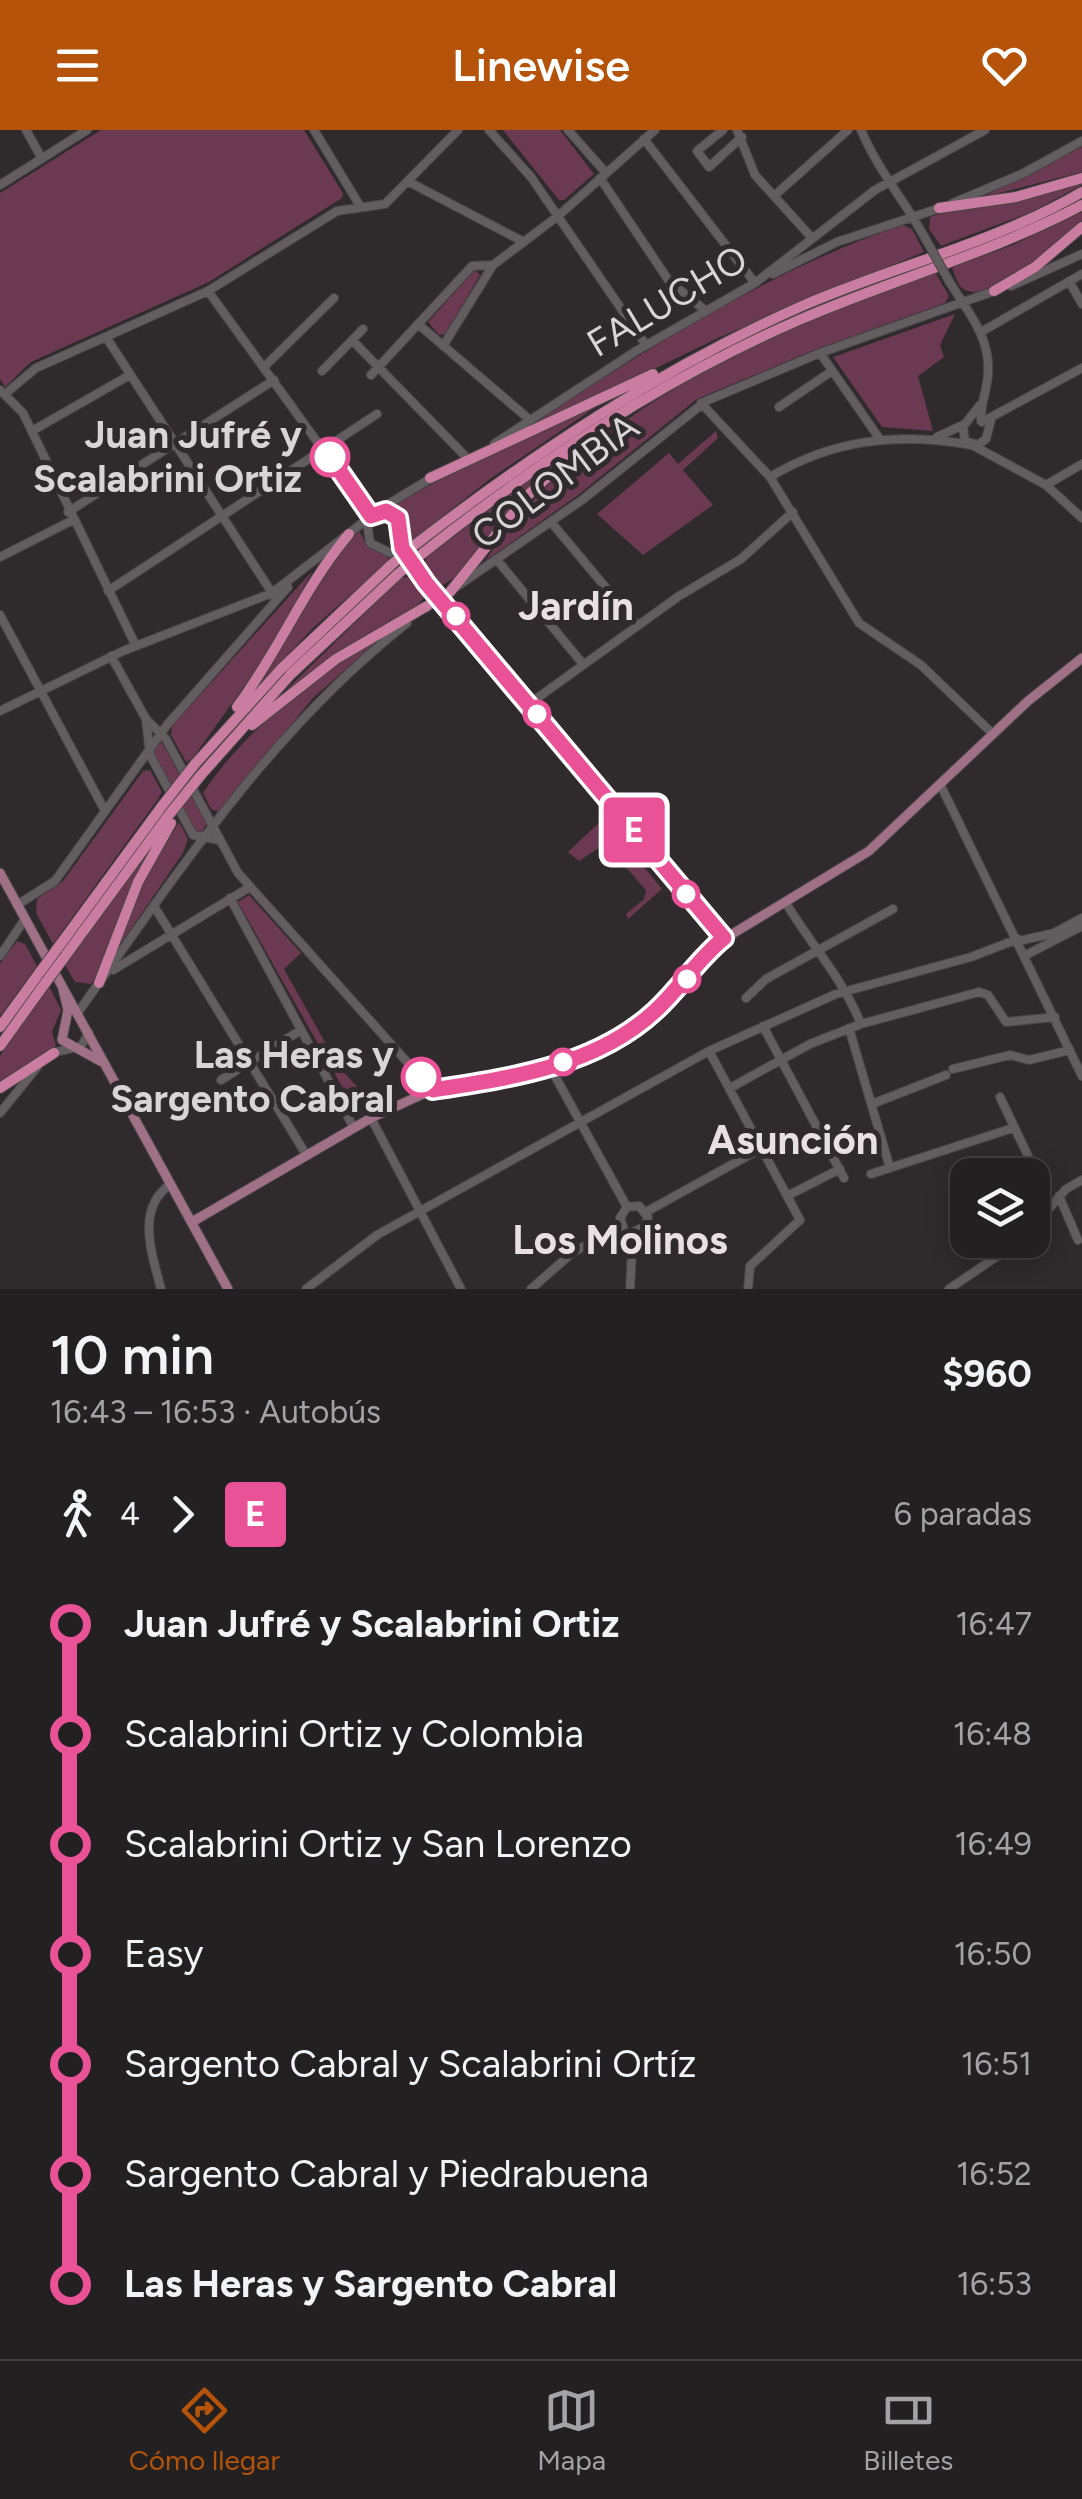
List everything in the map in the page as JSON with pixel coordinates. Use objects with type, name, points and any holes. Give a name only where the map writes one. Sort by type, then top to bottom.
[{"type":"highway","points":[[939,208],[1016,198],[1082,178]]},
{"type":"highway","points":[[430,478],[759,326],[883,273],[1016,225],[1082,192]]},
{"type":"highway","points":[[420,548],[624,411],[793,322],[1009,240],[1082,205]]},
{"type":"highway","points":[[994,290],[1036,267],[1082,228]]},
{"type":"highway","points":[[208,748],[304,646],[420,548],[584,423],[759,326]]},
{"type":"highway","points":[[445,596],[540,482],[624,411]]},
{"type":"highway","points":[[103,978],[167,815],[192,787],[208,748],[272,658],[318,573],[349,534]]},
{"type":"highway","points":[[221,752],[291,674],[395,570]]},
{"type":"highway","points":[[0,1027],[43,977],[198,770],[336,659],[428,606]]},
{"type":"highway","points":[[0,1046],[43,977]]},
{"type":"highway","points":[[0,1088],[54,1052]]},
{"type":"main road","points":[[192,1222],[371,1118],[433,1090],[550,1067],[630,1033],[724,938],[870,852],[993,734],[1082,658]]},
{"type":"main road","points":[[0,874],[228,1289]]},
{"type":"main road","points":[[60,983],[68,1010],[61,1038],[104,1063]]},
{"type":"street","points":[[26,130],[42,159]]},
{"type":"street","points":[[0,185],[87,130]]},
{"type":"street","points":[[314,130],[360,206]]},
{"type":"street","points":[[136,646],[23,413],[2,392],[36,368],[208,291],[337,212],[385,204],[458,130]]},
{"type":"street","points":[[489,130],[518,161],[646,345]]},
{"type":"street","points":[[568,130],[603,176],[669,281],[706,312]]},
{"type":"street","points":[[444,346],[493,266],[558,216],[655,130]]},
{"type":"street","points":[[723,130],[698,151],[708,167],[740,134],[755,175],[812,238]]},
{"type":"street","points":[[774,196],[848,130]]},
{"type":"street","points":[[861,130],[888,184],[913,216],[981,332],[988,371],[982,401],[984,421],[998,456]]},
{"type":"street","name":"FALUCHO","points":[[0,711],[111,656],[274,596],[371,516],[646,345],[756,283],[888,184],[985,130]]},
{"type":"street","points":[[644,139],[756,283],[837,242],[1012,180],[1082,141]]},
{"type":"street","points":[[409,182],[524,242]]},
{"type":"street","name":"COLOMBIA","points":[[78,1010],[202,839],[324,693],[428,606],[551,522],[701,404],[1082,254]]},
{"type":"street","points":[[371,374],[472,266],[493,266]]},
{"type":"street","points":[[981,332],[1082,274]]},
{"type":"street","points":[[1069,282],[1082,304]]},
{"type":"street","points":[[208,291],[371,516],[367,538],[398,552],[426,583],[445,596],[529,704],[724,938]]},
{"type":"street","points":[[264,367],[334,298]]},
{"type":"street","points":[[418,324],[530,420]]},
{"type":"street","points":[[322,371],[363,329]]},
{"type":"street","points":[[17,904],[52,884],[150,747],[274,596],[106,337]]},
{"type":"street","points":[[352,340],[468,459]]},
{"type":"street","points":[[820,354],[880,438]]},
{"type":"street","points":[[931,439],[967,423],[984,421],[1082,368]]},
{"type":"street","points":[[778,407],[832,370]]},
{"type":"street","points":[[32,431],[130,375]]},
{"type":"street","points":[[0,558],[274,380]]},
{"type":"street","points":[[972,445],[962,434],[982,401]]},
{"type":"street","points":[[701,404],[770,477],[859,623],[921,665],[993,734]]},
{"type":"street","points":[[108,591],[376,414]]},
{"type":"street","points":[[972,445],[987,433]]},
{"type":"street","points":[[770,477],[824,451],[880,438],[931,439],[972,445],[998,456],[1046,485],[1082,518]]},
{"type":"street","points":[[1046,485],[1082,464]]},
{"type":"street","points":[[529,704],[637,625],[741,558],[793,512]]},
{"type":"street","points":[[371,516],[394,515],[400,522],[404,551],[426,583]]},
{"type":"street","points":[[551,522],[637,625]]},
{"type":"street","points":[[386,548],[401,535]]},
{"type":"street","points":[[497,560],[583,664]]},
{"type":"street","points":[[0,615],[105,811]]},
{"type":"street","points":[[111,656],[146,719],[150,756],[193,836],[219,840]]},
{"type":"street","points":[[146,719],[162,732],[219,840],[250,886],[433,1090]]},
{"type":"street","points":[[940,784],[1070,1050],[1079,1061],[1082,1076]]},
{"type":"street","points":[[103,978],[250,886]]},
{"type":"street","points":[[230,898],[354,1128]]},
{"type":"street","points":[[786,903],[846,990],[860,1024]]},
{"type":"street","points":[[154,906],[306,1156]]},
{"type":"street","points":[[746,998],[766,979],[892,909]]},
{"type":"street","points":[[0,956],[25,919]]},
{"type":"street","points":[[306,1289],[351,1252],[709,1051],[846,990],[1082,922]]},
{"type":"street","points":[[1026,954],[1082,922]]},
{"type":"street","points":[[730,1088],[860,1024],[982,992],[1006,1022],[1054,1017]]},
{"type":"street","points":[[762,1026],[844,1178]]},
{"type":"street","points":[[0,1113],[54,1052],[86,1042],[88,1028]]},
{"type":"street","points":[[850,1028],[890,1168]]},
{"type":"street","points":[[221,1080],[301,1030]]},
{"type":"street","points":[[872,1104],[950,1072],[1010,1054],[1029,1060],[1070,1050]]},
{"type":"street","points":[[709,1051],[800,1220],[750,1266],[748,1289]]},
{"type":"street","points":[[550,1067],[627,1206]]},
{"type":"street","points":[[1000,1097],[1029,1158]]},
{"type":"street","points":[[371,1118],[461,1289]]},
{"type":"street","points":[[871,1174],[1013,1128]]},
{"type":"street","points":[[646,1212],[762,1148]]},
{"type":"street","points":[[787,1196],[840,1168]]},
{"type":"street","points":[[1050,1207],[1082,1180]]},
{"type":"street","points":[[162,1289],[151,1250],[150,1208],[154,1197],[171,1184]]},
{"type":"street","points":[[1059,1196],[1078,1240]]},
{"type":"street","points":[[627,1206],[639,1206],[646,1212],[646,1224],[633,1232]]},
{"type":"street","points":[[622,1225],[621,1214],[627,1206]]},
{"type":"street","points":[[622,1225],[633,1232]]},
{"type":"street","points":[[532,1289],[572,1253],[622,1225]]},
{"type":"street","points":[[630,1289],[633,1232]]},
{"type":"street","points":[[948,1289],[995,1258]]},
{"type":"shaded area","points":[[101,130],[304,130],[343,193],[342,198],[209,282],[31,362],[5,387],[0,379],[0,193]]},
{"type":"shaded area","points":[[503,130],[560,130],[594,174],[559,200]]},
{"type":"shaded area","points":[[1082,147],[1082,172],[980,198]]},
{"type":"shaded area","points":[[1082,180],[1082,185],[1031,212],[941,246],[929,229],[930,217],[945,212]]},
{"type":"shaded area","points":[[1082,212],[1082,224],[1024,270],[988,289],[974,292],[962,288],[952,267],[1013,245]]},
{"type":"shaded area","points":[[903,225],[912,229],[924,252],[720,337],[506,441],[698,320],[798,267]]},
{"type":"shaded area","points":[[475,270],[480,275],[445,334],[439,335],[428,322]]},
{"type":"shaded area","points":[[935,272],[949,296],[945,303],[819,348],[697,399],[578,495],[485,561],[527,507],[575,460],[629,418],[746,351]]},
{"type":"shaded area","points":[[955,314],[940,345],[944,357],[918,376],[933,431],[882,427],[833,357]]},
{"type":"shaded area","points":[[603,402],[490,479],[413,540],[407,537],[402,515],[392,507],[444,477]]},
{"type":"shaded area","points":[[716,431],[718,438],[683,470],[713,505],[643,555],[597,514],[669,453],[678,464]]},
{"type":"shaded area","points":[[559,459],[460,574],[443,585],[424,566],[427,556]]},
{"type":"shaded area","points":[[359,531],[369,548],[389,555],[388,562],[314,627],[257,687],[312,586]]},
{"type":"shaded area","points":[[313,570],[271,649],[186,762],[171,735],[172,726]]},
{"type":"shaded area","points":[[410,576],[425,597],[417,605],[280,696],[401,578]]},
{"type":"shaded area","points":[[390,630],[313,698],[219,812],[211,809],[203,793],[242,744],[288,702]]},
{"type":"shaded area","points":[[161,741],[207,823],[201,833],[195,832],[153,753]]},
{"type":"shaded area","points":[[150,770],[162,792],[53,944],[36,913],[37,899],[63,881],[143,771]]},
{"type":"shaded area","points":[[604,818],[662,889],[628,919],[626,914],[644,899],[646,890],[605,844],[579,861],[568,852]]},
{"type":"shaded area","points":[[179,822],[188,839],[183,853],[117,949],[146,876]]},
{"type":"shaded area","points":[[155,843],[99,972],[91,984],[75,982],[65,965]]},
{"type":"shaded area","points":[[249,895],[301,953],[284,969],[339,1067],[374,1105],[358,1115],[238,902]]},
{"type":"shaded area","points":[[17,941],[25,944],[37,966],[0,1016],[0,964]]},
{"type":"shaded area","points":[[49,986],[61,1010],[52,1032],[56,1046],[0,1084],[0,1056]]},
{"type":"bus line","name":"E","points":[[330,457],[371,516],[386,511],[398,518],[402,548],[426,583],[724,938],[656,1011],[617,1040],[570,1060],[510,1078],[433,1090],[421,1077]]},
{"type":"place","name":"Juan Jufré y Scalabrini Ortiz","points":[[330,457]]},
{"type":"place","name":"Las Heras y Sargento Cabral","points":[[421,1077]]},
{"type":"district","name":"Jardín","points":[[576,606]]},
{"type":"district","name":"Asunción","points":[[793,1140]]},
{"type":"district","name":"Los Molinos","points":[[620,1240]]}]
